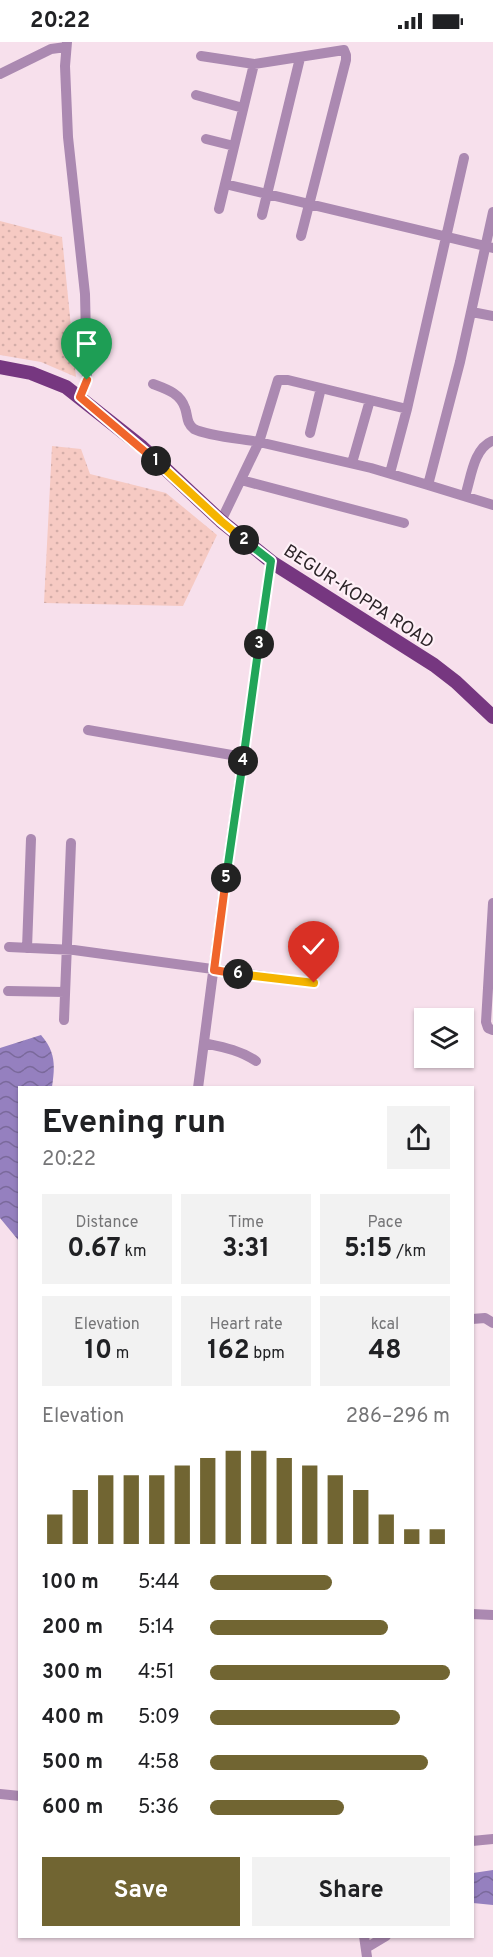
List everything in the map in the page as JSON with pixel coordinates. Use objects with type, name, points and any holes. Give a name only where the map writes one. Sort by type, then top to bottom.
[{"type":"main road","name":"BEGUR-KOPPA ROAD","points":[[0,367],[31,373],[66,387],[142,447],[221,521],[271,561],[434,665],[493,717]]},
{"type":"street","points":[[0,74],[51,49],[67,44],[68,137],[85,294],[87,380],[80,397]]},
{"type":"street","points":[[201,56],[254,64],[344,50],[346,55],[301,236]]},
{"type":"street","points":[[262,215],[300,58]]},
{"type":"street","points":[[219,209],[254,64]]},
{"type":"street","points":[[196,95],[243,108]]},
{"type":"street","points":[[206,139],[234,146]]},
{"type":"street","points":[[390,473],[407,409],[464,158]]},
{"type":"street","points":[[225,184],[489,247]]},
{"type":"street","points":[[428,485],[489,247],[493,212]]},
{"type":"street","points":[[472,312],[493,316]]},
{"type":"street","points":[[221,521],[259,442],[278,380],[407,409]]},
{"type":"street","points":[[153,384],[172,391],[180,398],[186,408],[188,422],[194,429],[352,463],[493,505]]},
{"type":"street","points":[[310,433],[321,388]]},
{"type":"street","points":[[352,463],[370,400]]},
{"type":"street","points":[[465,496],[478,454],[485,444],[492,441]]},
{"type":"street","points":[[242,480],[404,523]]},
{"type":"street","points":[[198,1086],[271,561]]},
{"type":"street","points":[[88,730],[243,757]]},
{"type":"street","points":[[27,948],[30,839]]},
{"type":"street","points":[[64,1020],[71,843]]},
{"type":"street","points":[[493,903],[486,1022],[488,1028],[493,1030]]},
{"type":"street","points":[[9,947],[66,949],[314,983]]},
{"type":"street","points":[[8,991],[65,992]]},
{"type":"street","points":[[204,1043],[240,1051],[256,1061]]},
{"type":"street","points":[[474,1319],[485,1318],[493,1323]]},
{"type":"street","points":[[474,1614],[493,1615]]},
{"type":"street","points":[[0,1794],[18,1796]]},
{"type":"street","points":[[474,1841],[493,1839]]},
{"type":"street","points":[[364,1938],[367,1953]]},
{"type":"street","points":[[367,1953],[384,1938]]},
{"type":"shaded area","points":[[0,221],[62,237],[76,377],[41,362],[0,355]]},
{"type":"shaded area","points":[[52,446],[81,449],[90,474],[166,493],[217,535],[183,606],[44,603]]},
{"type":"water","points":[[41,1035],[52,1053],[54,1066],[52,1086],[18,1086],[18,1240],[0,1218],[0,1048]]},
{"type":"water","points":[[493,1870],[493,1905],[474,1903],[474,1873]]},
{"type":"route","points":[[87,380],[80,397],[142,447],[221,521],[271,561],[214,970],[314,983]]}]
